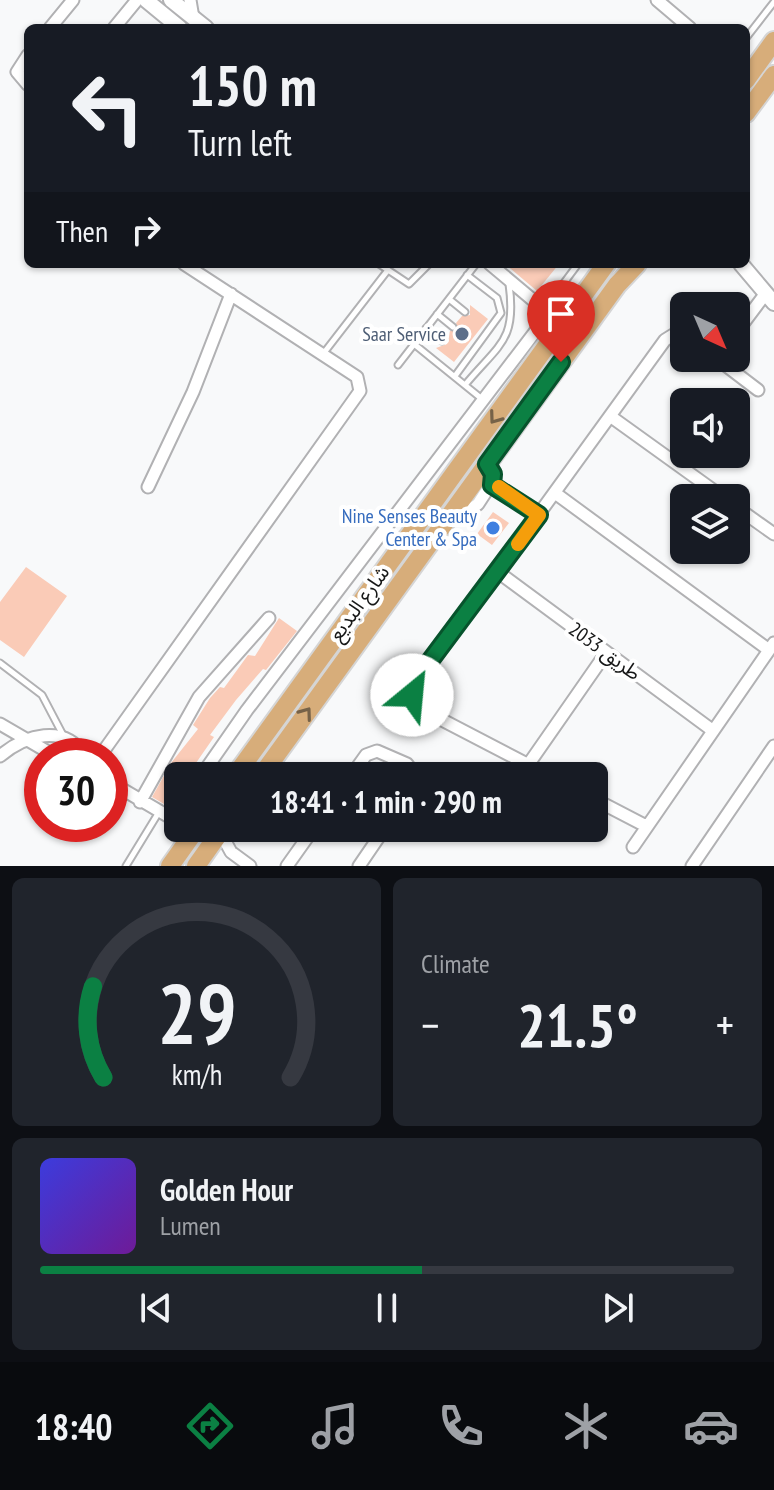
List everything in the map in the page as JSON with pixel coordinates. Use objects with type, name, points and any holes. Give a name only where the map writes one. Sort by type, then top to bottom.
[{"type":"main road","points":[[750,74],[774,41]]},
{"type":"main road","points":[[750,108],[774,75]]},
{"type":"main road","name":"شارع البديع","points":[[245,762],[603,268]]},
{"type":"main road","name":"شارع البديع","points":[[271,762],[617,285],[633,268]]},
{"type":"main road","points":[[170,866],[187,842]]},
{"type":"main road","points":[[200,860],[213,842]]},
{"type":"street","points":[[53,24],[73,0]]},
{"type":"street","points":[[117,24],[137,0]]},
{"type":"street","points":[[146,0],[175,24]]},
{"type":"street","points":[[171,0],[201,24]]},
{"type":"street","points":[[190,0],[193,18]]},
{"type":"street","points":[[657,0],[685,24]]},
{"type":"street","points":[[24,61],[17,72],[24,80]]},
{"type":"street","points":[[113,738],[360,391],[357,377],[190,268]]},
{"type":"street","points":[[211,762],[260,692],[541,324],[543,311],[495,268]]},
{"type":"street","points":[[744,268],[770,298],[750,319]]},
{"type":"street","points":[[148,487],[193,392],[231,294]]},
{"type":"street","points":[[522,762],[423,710],[412,695],[418,677],[670,337]]},
{"type":"street","points":[[734,372],[758,390]]},
{"type":"street","points":[[610,416],[705,484]]},
{"type":"street","points":[[455,508],[468,511],[475,507],[492,485],[493,474],[487,464]]},
{"type":"street","points":[[492,485],[539,515]]},
{"type":"street","points":[[555,493],[772,646],[633,847]]},
{"type":"street","points":[[750,517],[774,534]]},
{"type":"street","name":"طريق 2033","points":[[498,572],[712,730]]},
{"type":"street","points":[[140,802],[199,697],[269,618]]},
{"type":"street","points":[[530,762],[606,653]]},
{"type":"street","points":[[0,724],[25,738]]},
{"type":"street","points":[[32,738],[50,734],[63,736]]},
{"type":"street","points":[[0,756],[24,741]]},
{"type":"street","points":[[692,866],[774,746]]},
{"type":"street","points":[[361,762],[366,755],[377,751],[402,762]]},
{"type":"street","points":[[128,794],[164,814]]},
{"type":"street","points":[[608,806],[646,826]]},
{"type":"street","points":[[226,842],[231,852],[250,866]]},
{"type":"street","points":[[287,866],[304,842]]},
{"type":"street","points":[[359,866],[375,842]]},
{"type":"street","points":[[200,860],[221,855],[241,866]]},
{"type":"lane","points":[[750,33],[774,2]]},
{"type":"lane","points":[[385,268],[409,284],[425,268]]},
{"type":"lane","points":[[398,365],[473,268]]},
{"type":"lane","points":[[543,311],[573,268]]},
{"type":"lane","points":[[323,354],[388,270]]},
{"type":"lane","points":[[455,376],[501,313],[500,302],[467,275]]},
{"type":"lane","points":[[465,385],[510,329],[513,313],[509,279]]},
{"type":"lane","points":[[449,299],[465,312]]},
{"type":"lane","points":[[437,314],[453,327]]},
{"type":"lane","points":[[483,326],[489,331]]},
{"type":"lane","points":[[426,328],[442,341]]},
{"type":"lane","points":[[471,341],[478,346]]},
{"type":"lane","points":[[414,344],[484,400]]},
{"type":"lane","points":[[460,355],[467,360]]},
{"type":"lane","points":[[0,663],[42,695],[63,736]]},
{"type":"lane","points":[[126,866],[160,812]]},
{"type":"building","points":[[510,268],[556,268],[537,291]]},
{"type":"building","name":"Saar Service","points":[[470,305],[488,319],[454,362],[436,348],[447,344],[450,331],[458,330],[456,323],[462,316],[470,315]]},
{"type":"building","name":"Nine Senses Beauty Center & Spa","points":[[493,512],[509,523],[492,545],[477,534]]},
{"type":"building","points":[[26,567],[67,596],[24,657],[0,640],[0,602]]},
{"type":"building","points":[[279,618],[297,631],[266,670],[263,669],[236,700],[210,735],[214,737],[197,762],[172,762],[198,729],[193,725],[210,698],[220,687],[224,688],[248,655],[255,656]]},
{"type":"building","points":[[164,776],[164,804],[152,797]]},
{"type":"slow traffic","points":[[499,487],[539,515],[518,544]]},
{"type":"place","name":"Saar Service","points":[[462,334]]},
{"type":"place","name":"Nine Senses Beauty Center & Spa","points":[[493,528]]},
{"type":"route","points":[[412,695],[418,677],[539,515],[512,494],[492,485],[494,477],[487,464],[561,362]]}]
